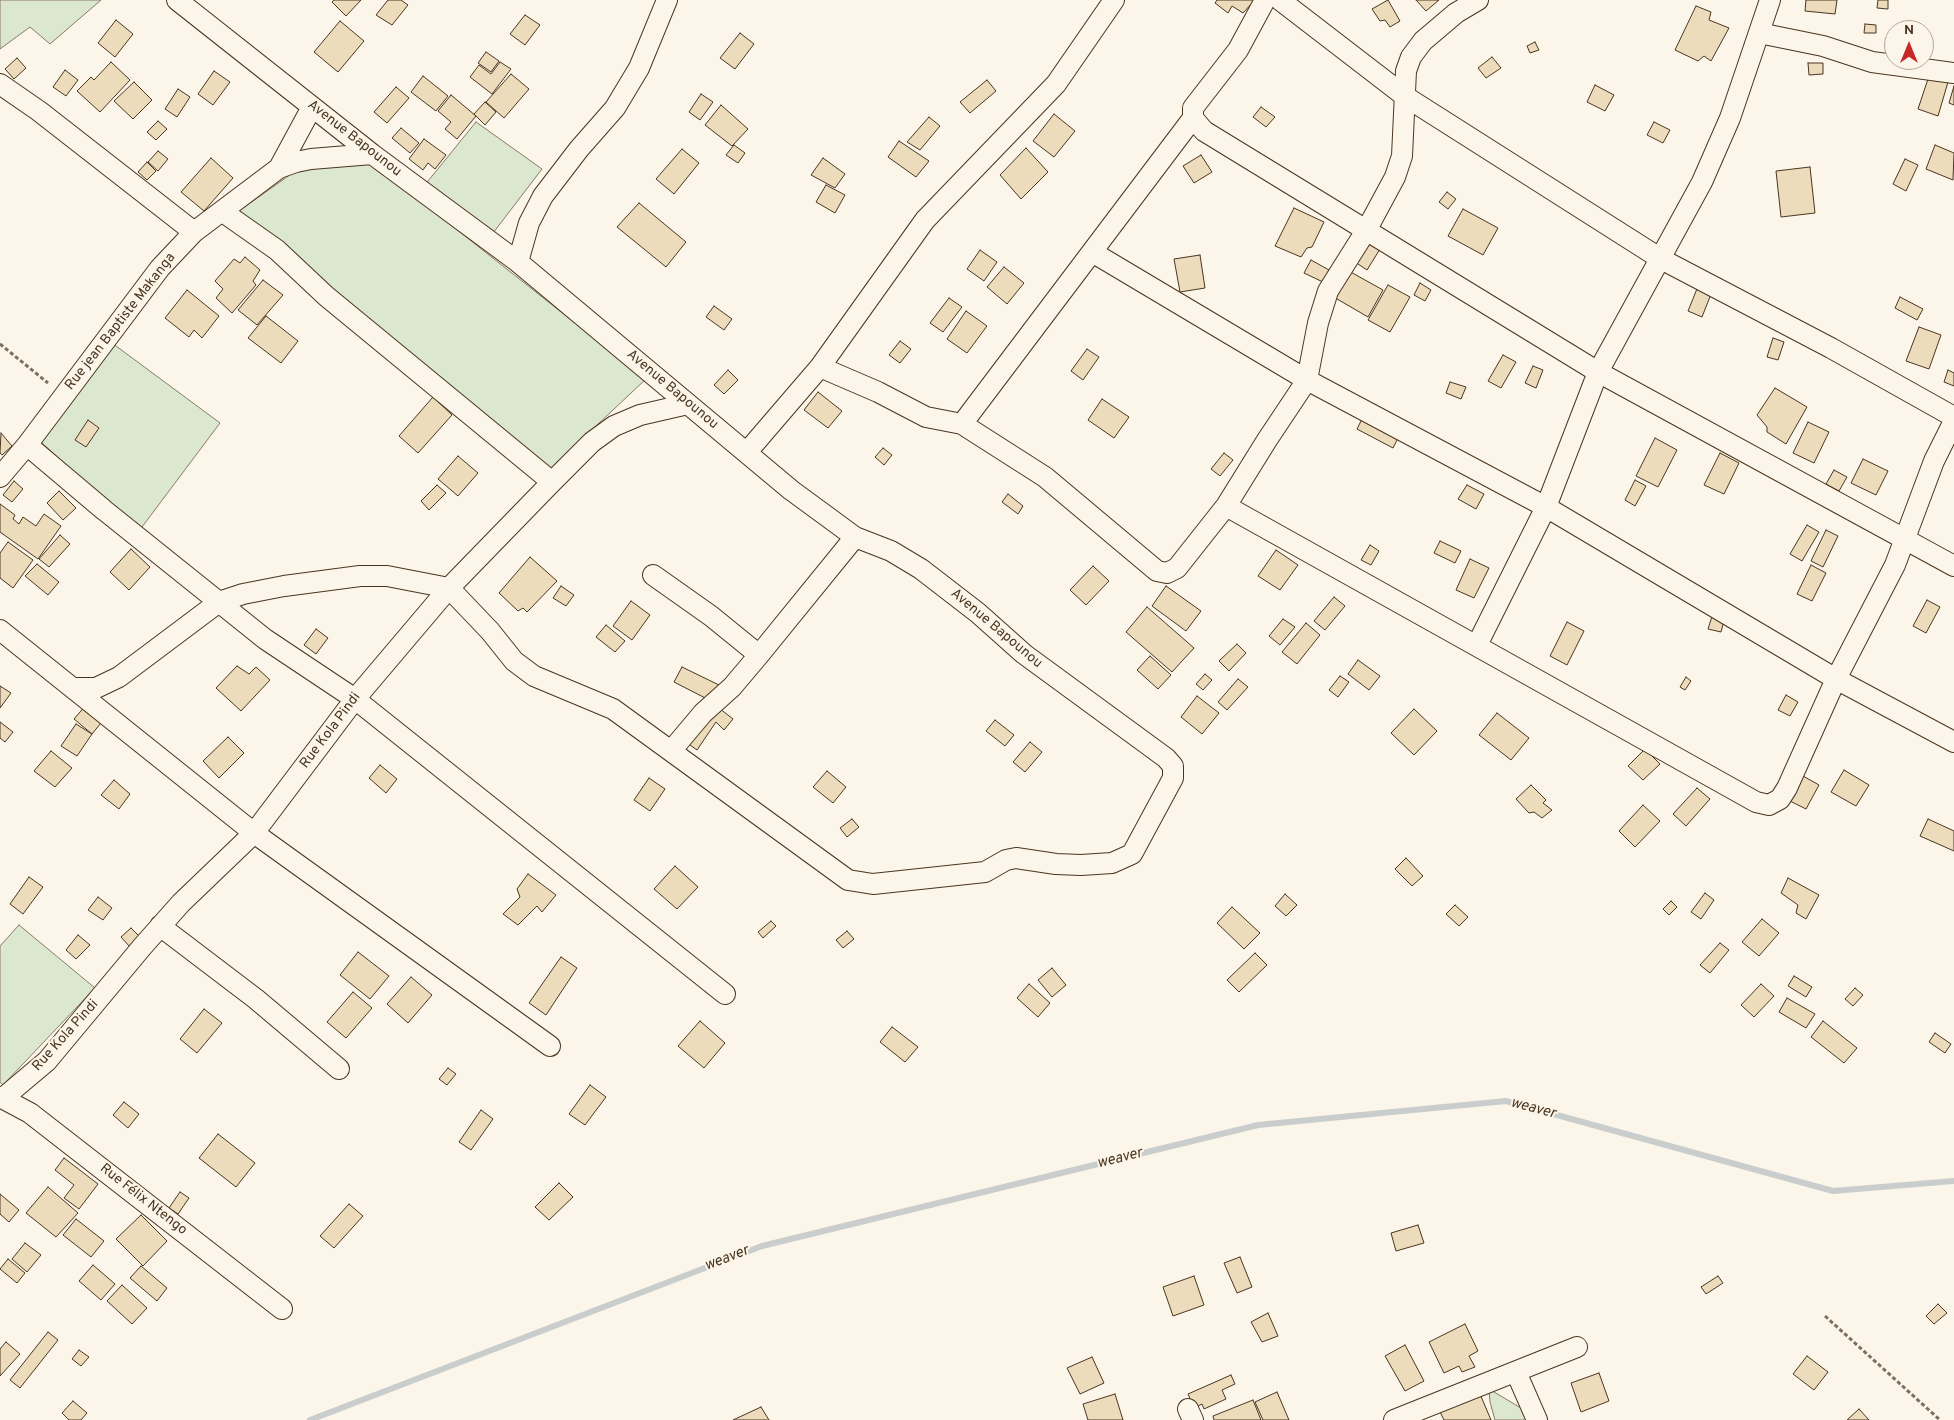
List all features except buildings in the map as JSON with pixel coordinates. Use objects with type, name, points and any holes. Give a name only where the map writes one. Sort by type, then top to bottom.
[{"type":"street","name":"Avenue Bapounou","points":[[177,0],[372,154],[518,262],[791,490],[855,537],[891,551],[921,569],[978,613],[1024,654],[1166,758],[1174,766],[1173,778],[1132,854],[1112,862],[1081,865],[1056,864],[1016,858],[1006,860],[985,872],[873,884],[848,880],[671,751]]},
{"type":"street","points":[[518,262],[529,223],[543,196],[615,108],[639,68],[667,0]]},
{"type":"street","points":[[747,452],[820,367],[925,220],[1056,84],[1114,0]]},
{"type":"street","points":[[962,424],[1193,118],[1193,108],[1238,50],[1264,0]]},
{"type":"street","points":[[1280,0],[1406,97],[1661,259],[1831,348],[1954,417]]},
{"type":"street","points":[[820,367],[878,392],[926,417],[962,424],[1045,477],[1157,571],[1167,573],[1177,568],[1226,506],[1307,380],[1318,324],[1328,291],[1367,229],[1395,177],[1402,156],[1406,70],[1411,57],[1423,40],[1456,13],[1478,0]]},
{"type":"street","points":[[1477,645],[1546,508],[1598,372],[1702,182],[1730,118],[1770,0]]},
{"type":"street","points":[[1760,33],[1822,46],[1872,62],[1954,73]]},
{"type":"street","points":[[0,84],[39,111],[194,232]]},
{"type":"street","points":[[279,168],[312,107]]},
{"type":"street","points":[[1193,118],[1204,131],[1598,372],[1954,566]]},
{"type":"street","name":"Rue jean Baptiste Makanga","points":[[0,476],[64,396],[160,268],[194,232],[279,168],[312,159],[372,154]]},
{"type":"street","points":[[223,212],[277,250],[326,296],[552,482]]},
{"type":"street","points":[[1092,252],[1307,380],[1546,508],[1836,679],[1954,742]]},
{"type":"street","name":"Rue Kola Pindi","points":[[1,1098],[47,1061],[160,926],[254,832],[355,699],[449,588],[552,482],[592,442],[614,426],[640,414],[688,404]]},
{"type":"street","points":[[1226,506],[1756,802],[1769,805],[1780,799],[1787,788],[1836,679],[1895,565],[1934,461],[1954,421]]},
{"type":"street","points":[[26,445],[111,516],[265,639],[355,699],[725,994]]},
{"type":"street","points":[[73,688],[96,688],[119,678],[219,602],[243,594],[284,586],[360,576],[387,576],[449,588],[490,631],[514,661],[534,676],[613,709],[671,751],[702,713],[732,687],[760,655],[855,537]]},
{"type":"street","points":[[653,575],[711,616],[760,655]]},
{"type":"street","points":[[0,630],[254,832],[550,1046]]},
{"type":"street","points":[[160,926],[256,999],[339,1069]]},
{"type":"street","name":"Rue Félix Ntengo","points":[[1,1098],[30,1113],[282,1309]]},
{"type":"street","points":[[1394,1420],[1577,1347]]},
{"type":"street","points":[[1516,1372],[1537,1420]]},
{"type":"path","points":[[0,344],[64,396]]},
{"type":"path","points":[[1825,1316],[1940,1420]]},
{"type":"green space","points":[[0,0],[101,0],[50,44],[30,27],[0,49]]},
{"type":"green space","points":[[476,122],[542,169],[490,237],[424,186]]},
{"type":"green space","points":[[370,161],[646,379],[549,470],[236,213],[301,167]]},
{"type":"green space","points":[[112,343],[220,423],[139,531],[41,442]]},
{"type":"green space","points":[[19,925],[95,988],[3,1085],[0,1082],[0,946]]},
{"type":"green space","points":[[1489,1389],[1521,1408],[1527,1420],[1495,1420]]},
{"type":"waterway","name":"weaver","points":[[310,1420],[762,1246],[1258,1125],[1506,1101],[1833,1191],[1954,1181]]}]
